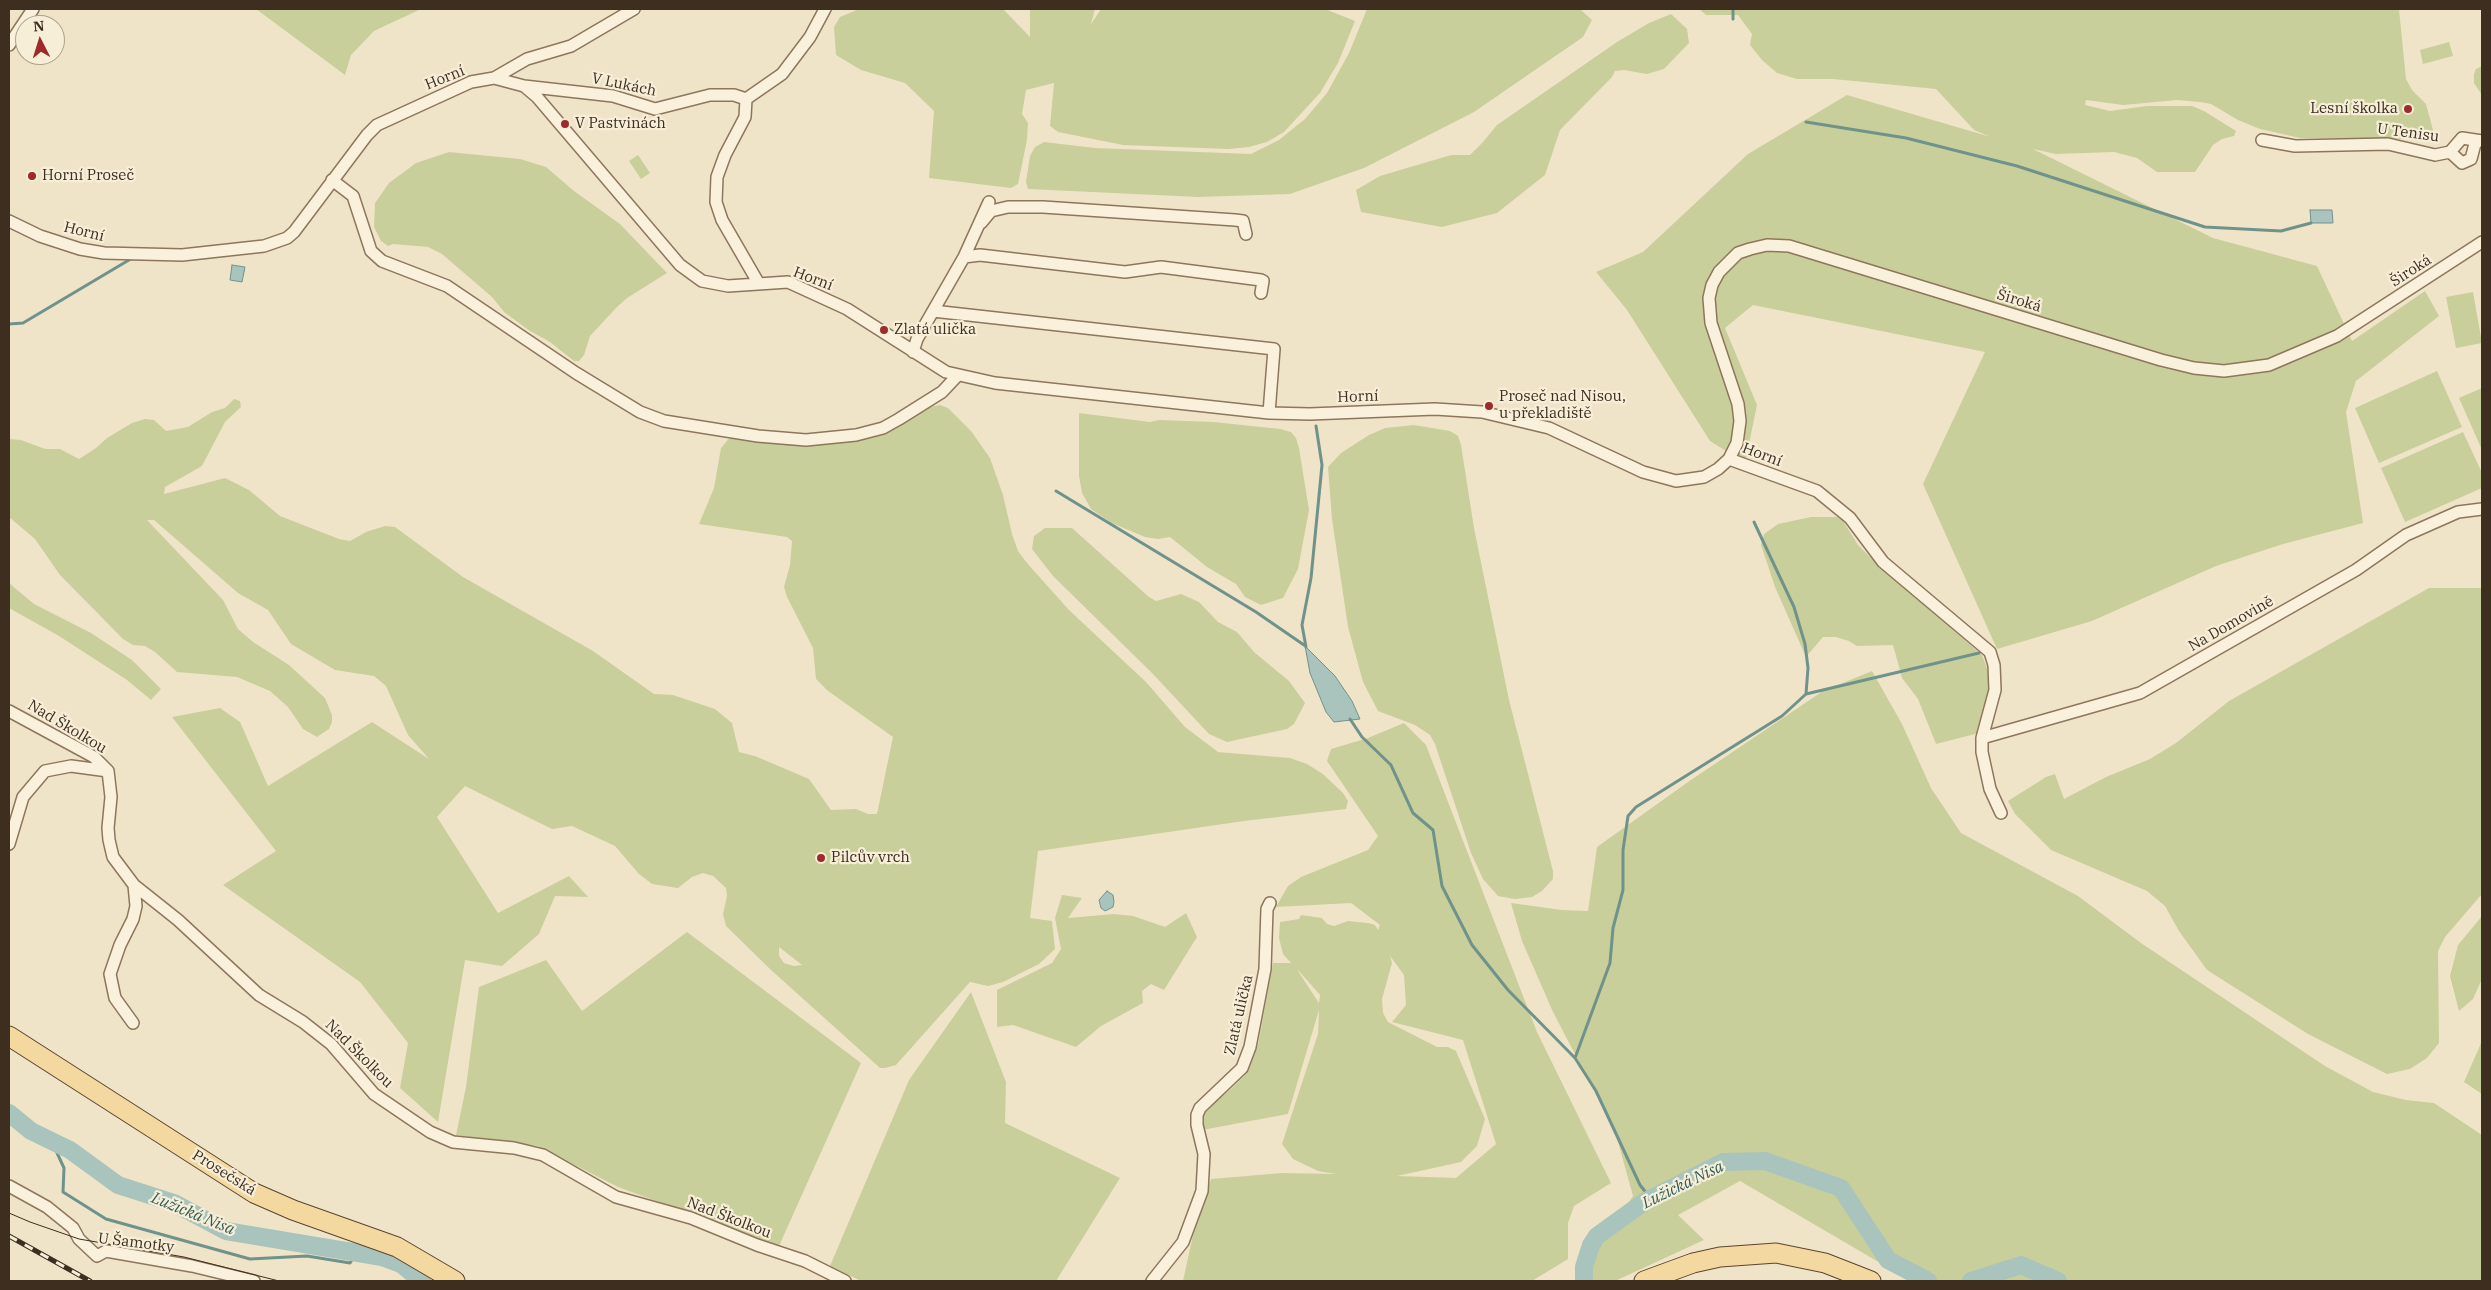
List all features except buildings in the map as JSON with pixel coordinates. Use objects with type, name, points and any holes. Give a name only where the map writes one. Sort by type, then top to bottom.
[{"type":"main road","name":"Prosečská","points":[[9,1036],[254,1193],[292,1210],[398,1247],[455,1281]]},
{"type":"main road","points":[[1644,1281],[1693,1263],[1720,1257],[1776,1253],[1825,1263],[1871,1281]]},
{"type":"street","points":[[9,45],[33,9]]},
{"type":"street","points":[[494,78],[527,59],[571,46],[634,9]]},
{"type":"street","points":[[759,284],[722,220],[716,202],[717,176],[725,155],[745,117],[746,99],[782,74],[810,37],[825,9]]},
{"type":"street","name":"Horní","points":[[9,221],[40,236],[104,253],[182,255],[264,246],[287,238],[294,232],[332,180],[377,125],[471,82],[494,78],[524,86],[537,97],[680,265],[702,281],[728,286],[788,282],[848,309],[946,372],[995,383],[1269,413],[1310,414],[1435,409],[1482,412],[1549,428],[1643,472],[1676,481],[1704,477],[1729,458],[1817,491],[1850,518],[1883,562],[1990,652],[1994,665],[1995,690],[1982,738],[1983,766],[2001,814]]},
{"type":"street","name":"V Lukách","points":[[524,86],[613,96],[655,109],[710,95],[734,95],[746,99]]},
{"type":"street","name":"U Tenisu","points":[[2262,140],[2295,146],[2388,144],[2435,155],[2450,152],[2462,138],[2479,140]]},
{"type":"street","points":[[2450,152],[2462,163],[2471,159],[2479,140]]},
{"type":"street","points":[[332,180],[353,196],[371,250],[382,261],[447,286],[576,373],[640,412],[664,421],[758,436],[806,440],[856,435],[883,428],[899,419],[942,392],[958,375]]},
{"type":"street","points":[[913,352],[917,339],[964,257],[989,202]]},
{"type":"street","points":[[981,223],[991,211],[1008,207],[1024,207],[1166,213],[1246,220],[1246,234]]},
{"type":"street","name":"Široká","points":[[1729,458],[1738,437],[1738,404],[1711,323],[1709,298],[1712,285],[1719,272],[1738,254],[1750,249],[1767,245],[1790,246],[2161,360],[2194,368],[2224,371],[2269,365],[2337,336],[2482,242]]},
{"type":"street","points":[[964,257],[980,255],[1125,272],[1161,267],[1261,280],[1263,281],[1261,293]]},
{"type":"street","points":[[933,311],[1274,349],[1269,413]]},
{"type":"street","name":"Na Domovině","points":[[1982,738],[2140,692],[2356,570],[2406,535],[2458,512],[2482,509]]},
{"type":"street","name":"Nad Školkou","points":[[9,710],[94,757],[108,770],[111,797],[108,828],[109,840],[113,857],[134,885],[178,920],[259,995],[303,1022],[331,1044],[374,1094],[430,1132],[453,1142],[514,1148],[544,1156],[616,1197],[691,1218],[757,1246],[805,1261],[845,1281]]},
{"type":"street","name":"Nad Školkou","points":[[9,844],[23,796],[45,771],[71,766],[108,770]]},
{"type":"street","points":[[133,1023],[115,998],[110,974],[120,944],[133,919],[136,906],[134,885]]},
{"type":"street","name":"Zlatá ulička","points":[[1152,1281],[1183,1242],[1202,1191],[1204,1154],[1197,1125],[1197,1115],[1200,1108],[1242,1068],[1250,1047],[1265,969],[1267,909],[1270,903]]},
{"type":"street","name":"U Šamotky","points":[[9,1186],[47,1207],[73,1228],[79,1239],[97,1256],[106,1251],[192,1266],[254,1281]]},
{"type":"green space","points":[[256,9],[421,9],[374,31],[351,55],[345,75]]},
{"type":"green space","points":[[859,9],[1003,9],[1030,37],[1030,9],[1095,9],[1091,24],[1101,9],[1325,9],[1355,21],[1338,63],[1320,93],[1284,132],[1267,142],[1249,147],[1228,149],[1123,145],[1058,132],[1050,126],[1054,83],[1026,90],[1022,114],[1028,123],[1027,140],[1018,184],[1011,188],[929,178],[934,111],[905,83],[861,70],[836,55],[834,27],[840,17]]},
{"type":"green space","points":[[1367,9],[1580,9],[1592,20],[1583,37],[1474,112],[1364,168],[1290,194],[1198,197],[1028,189],[1026,182],[1030,156],[1035,147],[1044,142],[1095,148],[1251,154],[1279,140],[1305,119],[1327,93],[1349,53]]},
{"type":"green space","points":[[1699,9],[2399,9],[2406,79],[2412,90],[2426,104],[2433,130],[2433,139],[2300,138],[2260,129],[2238,120],[2211,104],[2200,102],[2177,100],[2123,105],[2086,100],[2085,105],[2110,111],[2147,106],[2192,106],[2204,111],[2236,131],[2234,136],[2222,139],[2213,145],[2195,172],[2157,172],[2137,158],[2114,152],[2056,154],[2033,149],[2213,238],[2317,266],[2352,341],[2425,291],[2439,316],[2356,381],[2346,412],[2363,523],[2283,544],[2216,566],[2092,621],[1997,649],[1923,484],[1985,352],[1753,305],[1725,328],[1757,405],[1745,463],[1710,441],[1627,310],[1596,272],[1643,252],[1748,154],[1847,95],[1991,137],[1974,130],[1936,89],[1833,79],[1797,79],[1777,73],[1762,60],[1750,45],[1752,34],[1738,15],[1706,15]]},
{"type":"green space","points":[[1671,14],[1687,29],[1689,43],[1664,69],[1647,74],[1624,70],[1615,71],[1612,77],[1560,130],[1545,175],[1497,213],[1442,227],[1361,212],[1356,190],[1380,176],[1451,155],[1470,155],[1497,125],[1617,42],[1649,23]]},
{"type":"green space","points":[[2449,42],[2453,56],[2423,64],[2420,50]]},
{"type":"green space","points":[[2482,66],[2482,95],[2474,83],[2474,74],[2476,69]]},
{"type":"green space","points":[[449,152],[520,159],[546,167],[574,191],[620,224],[667,273],[627,298],[617,307],[590,336],[584,355],[579,361],[574,361],[550,342],[530,331],[504,312],[492,297],[442,254],[428,247],[393,244],[388,246],[381,241],[374,227],[375,203],[389,183],[416,163]]},
{"type":"green space","points":[[638,155],[650,173],[641,179],[629,161]]},
{"type":"green space","points":[[2473,292],[2482,343],[2456,348],[2446,297]]},
{"type":"green space","points":[[2437,371],[2462,427],[2379,463],[2355,408]]},
{"type":"green space","points":[[2482,388],[2482,450],[2459,398]]},
{"type":"green space","points":[[234,399],[240,401],[241,407],[225,422],[202,466],[165,487],[164,494],[225,478],[249,490],[280,516],[339,539],[350,541],[366,532],[385,526],[395,527],[463,577],[593,651],[654,694],[673,695],[715,709],[732,723],[739,752],[755,756],[809,779],[831,810],[856,809],[868,814],[877,814],[893,737],[828,691],[816,679],[813,648],[787,597],[784,587],[790,565],[792,541],[787,537],[699,524],[714,488],[721,448],[732,435],[798,444],[882,433],[907,422],[929,407],[940,405],[948,408],[971,431],[990,458],[1003,495],[1012,534],[1018,551],[1027,563],[1069,610],[1146,682],[1185,727],[1218,752],[1290,758],[1307,764],[1323,774],[1343,793],[1348,801],[1346,809],[1244,821],[1038,851],[1030,918],[1052,921],[1055,949],[1039,964],[1003,982],[988,986],[970,982],[896,1065],[880,1068],[771,970],[726,926],[723,914],[727,896],[726,888],[713,876],[703,873],[692,877],[678,888],[652,884],[639,874],[615,846],[572,826],[552,829],[465,786],[437,817],[498,913],[569,876],[588,897],[555,896],[539,934],[502,966],[465,960],[438,1122],[400,1088],[408,1043],[360,982],[223,885],[276,851],[172,717],[220,708],[240,722],[268,786],[372,722],[429,759],[408,735],[386,686],[374,676],[335,670],[291,644],[268,610],[238,593],[154,520],[147,520],[223,600],[238,629],[253,642],[289,665],[325,698],[332,715],[332,722],[329,729],[317,737],[303,729],[288,707],[270,691],[237,677],[177,672],[155,652],[145,646],[133,645],[123,639],[60,575],[35,539],[9,517],[9,439],[21,440],[45,449],[60,449],[79,459],[107,438],[132,423],[145,419],[154,420],[166,431],[188,427],[212,412],[225,408]],"holes":[[[779,947],[802,965],[794,966],[784,963],[779,956]]]},
{"type":"green space","points":[[1079,413],[1150,422],[1159,420],[1214,422],[1280,429],[1291,432],[1296,438],[1299,448],[1309,510],[1298,569],[1283,598],[1261,605],[1245,597],[1236,584],[1207,567],[1170,537],[1158,539],[1145,537],[1112,523],[1091,509],[1082,493],[1079,476]]},
{"type":"green space","points":[[1414,425],[1450,431],[1458,436],[1461,445],[1474,528],[1509,700],[1553,871],[1553,879],[1542,891],[1532,897],[1515,899],[1498,896],[1483,879],[1471,853],[1435,744],[1430,735],[1415,725],[1378,711],[1363,682],[1348,627],[1332,519],[1328,467],[1341,453],[1369,435],[1385,428]]},
{"type":"green space","points":[[2463,432],[2482,473],[2482,488],[2405,522],[2381,468]]},
{"type":"green space","points":[[1811,517],[1837,517],[1843,521],[1858,545],[1874,561],[1982,655],[1988,671],[1989,695],[1979,733],[1936,744],[1918,699],[1902,678],[1893,645],[1857,646],[1836,637],[1823,637],[1806,657],[1775,587],[1761,545],[1764,534],[1778,524]]},
{"type":"green space","points":[[1045,528],[1072,528],[1149,597],[1156,601],[1181,594],[1199,602],[1218,622],[1237,632],[1254,652],[1289,681],[1305,703],[1294,724],[1287,729],[1227,742],[1209,734],[1152,673],[1053,576],[1032,549],[1034,536]]},
{"type":"green space","points":[[9,583],[34,604],[91,633],[132,660],[161,689],[151,700],[127,680],[59,636],[9,608]]},
{"type":"green space","points":[[2429,588],[2482,588],[2482,894],[2445,937],[2438,951],[2439,1043],[2427,1058],[2410,1069],[2387,1074],[2308,1034],[2207,970],[2179,931],[2165,906],[2147,891],[2051,850],[2015,814],[2008,801],[2046,777],[2055,774],[2064,799],[2106,777],[2150,759],[2176,743],[2229,701]]},
{"type":"green space","points":[[1872,671],[1902,724],[1931,788],[1961,833],[2078,896],[2141,943],[2325,1066],[2373,1092],[2406,1100],[2434,1103],[2482,1135],[2482,1281],[1911,1281],[1740,1181],[1678,1215],[1704,1240],[1615,1281],[1590,1281],[1596,1251],[1633,1196],[1615,1131],[1553,1012],[1522,941],[1511,903],[1562,910],[1588,911],[1597,847],[1688,782],[1823,691]]},
{"type":"green space","points":[[1404,723],[1426,745],[1537,1032],[1611,1183],[1574,1206],[1568,1223],[1568,1259],[1532,1281],[1183,1281],[1193,1235],[1211,1179],[1282,1173],[1336,1174],[1318,1171],[1293,1159],[1282,1144],[1318,1034],[1319,1010],[1288,1114],[1202,1130],[1202,1112],[1245,1075],[1258,1045],[1273,963],[1291,963],[1283,954],[1279,938],[1280,922],[1299,919],[1301,915],[1322,918],[1327,924],[1334,926],[1348,921],[1368,923],[1375,925],[1378,930],[1380,925],[1351,903],[1276,907],[1288,886],[1301,877],[1368,850],[1378,836],[1327,761],[1331,749],[1368,738]],"holes":[[[1390,956],[1404,975],[1406,1005],[1392,1022],[1463,1040],[1496,1144],[1456,1178],[1397,1176],[1461,1162],[1477,1146],[1485,1119],[1456,1051],[1448,1047],[1437,1047],[1388,1022],[1383,1013],[1382,999],[1392,963]],[[1298,971],[1320,995],[1319,1003]]]},
{"type":"green space","points":[[1062,895],[1082,898],[1068,918],[1114,914],[1133,916],[1165,927],[1186,913],[1197,937],[1164,990],[1151,984],[1142,991],[1143,1003],[1101,1026],[1076,1047],[1013,1025],[997,1027],[997,990],[1052,963],[1061,949],[1055,918]]},
{"type":"green space","points":[[2482,916],[2482,979],[2473,999],[2459,1011],[2450,976],[2458,945]]},
{"type":"green space","points":[[687,932],[861,1063],[779,1246],[618,1187],[538,1146],[456,1135],[466,1087],[479,987],[546,960],[582,1011]]},
{"type":"green space","points":[[971,992],[1006,1082],[1005,1123],[1120,1178],[1056,1281],[861,1281],[830,1266],[909,1080]]},
{"type":"green space","points":[[2482,1041],[2482,1094],[2464,1082]]},
{"type":"water","points":[[2310,210],[2332,210],[2333,223],[2311,223]]},
{"type":"water","points":[[232,265],[245,267],[242,282],[230,280]]},
{"type":"water","points":[[1305,646],[1335,676],[1352,701],[1360,719],[1334,722],[1326,712],[1310,673]]},
{"type":"water","points":[[1107,891],[1113,895],[1114,902],[1113,907],[1105,911],[1101,908],[1099,900]]},
{"type":"waterway","points":[[1733,9],[1733,19]]},
{"type":"waterway","points":[[1806,122],[1906,138],[2017,166],[2205,227],[2281,231],[2311,223]]},
{"type":"waterway","points":[[9,324],[23,323],[134,257]]},
{"type":"waterway","points":[[1306,647],[1302,625],[1311,578],[1322,465],[1316,426]]},
{"type":"waterway","points":[[1056,491],[1256,612],[1304,645]]},
{"type":"waterway","points":[[1575,1058],[1610,963],[1613,928],[1623,890],[1623,850],[1628,816],[1636,807],[1782,716],[1806,694],[1808,668],[1805,644],[1794,607],[1754,522]]},
{"type":"waterway","points":[[1806,694],[1979,653]]},
{"type":"waterway","points":[[1350,719],[1362,737],[1391,765],[1413,813],[1433,830],[1442,886],[1472,945],[1508,990],[1575,1058],[1596,1091],[1640,1185],[1651,1199]]},
{"type":"waterway","name":"Lužická Nisa","points":[[9,1113],[31,1131],[70,1150],[118,1185],[174,1203],[226,1231],[382,1257],[401,1264],[422,1281]]},
{"type":"waterway","points":[[52,1142],[64,1168],[63,1192],[106,1219],[250,1259],[307,1256],[350,1263],[357,1252]]},
{"type":"waterway","name":"Lužická Nisa","points":[[1584,1281],[1584,1267],[1591,1245],[1597,1236],[1644,1202],[1723,1162],[1765,1161],[1841,1188],[1888,1260],[1928,1281]]},
{"type":"waterway","name":"Lužická Nisa","points":[[1971,1281],[2021,1265],[2058,1281]]},
{"type":"tram line","points":[[9,1213],[79,1239],[184,1257],[279,1281]]},
{"type":"railway","points":[[9,1236],[90,1281]]},
{"type":"place","name":"Lesní školka","points":[[2408,109]]},
{"type":"place","name":"V Pastvinách","points":[[565,124]]},
{"type":"place","name":"Horní Proseč","points":[[32,176]]},
{"type":"place","name":"Zlatá ulička","points":[[884,330]]},
{"type":"place","name":"Proseč nad Nisou, u překladiště","points":[[1489,406]]},
{"type":"place","name":"Pilcův vrch","points":[[821,858]]}]
